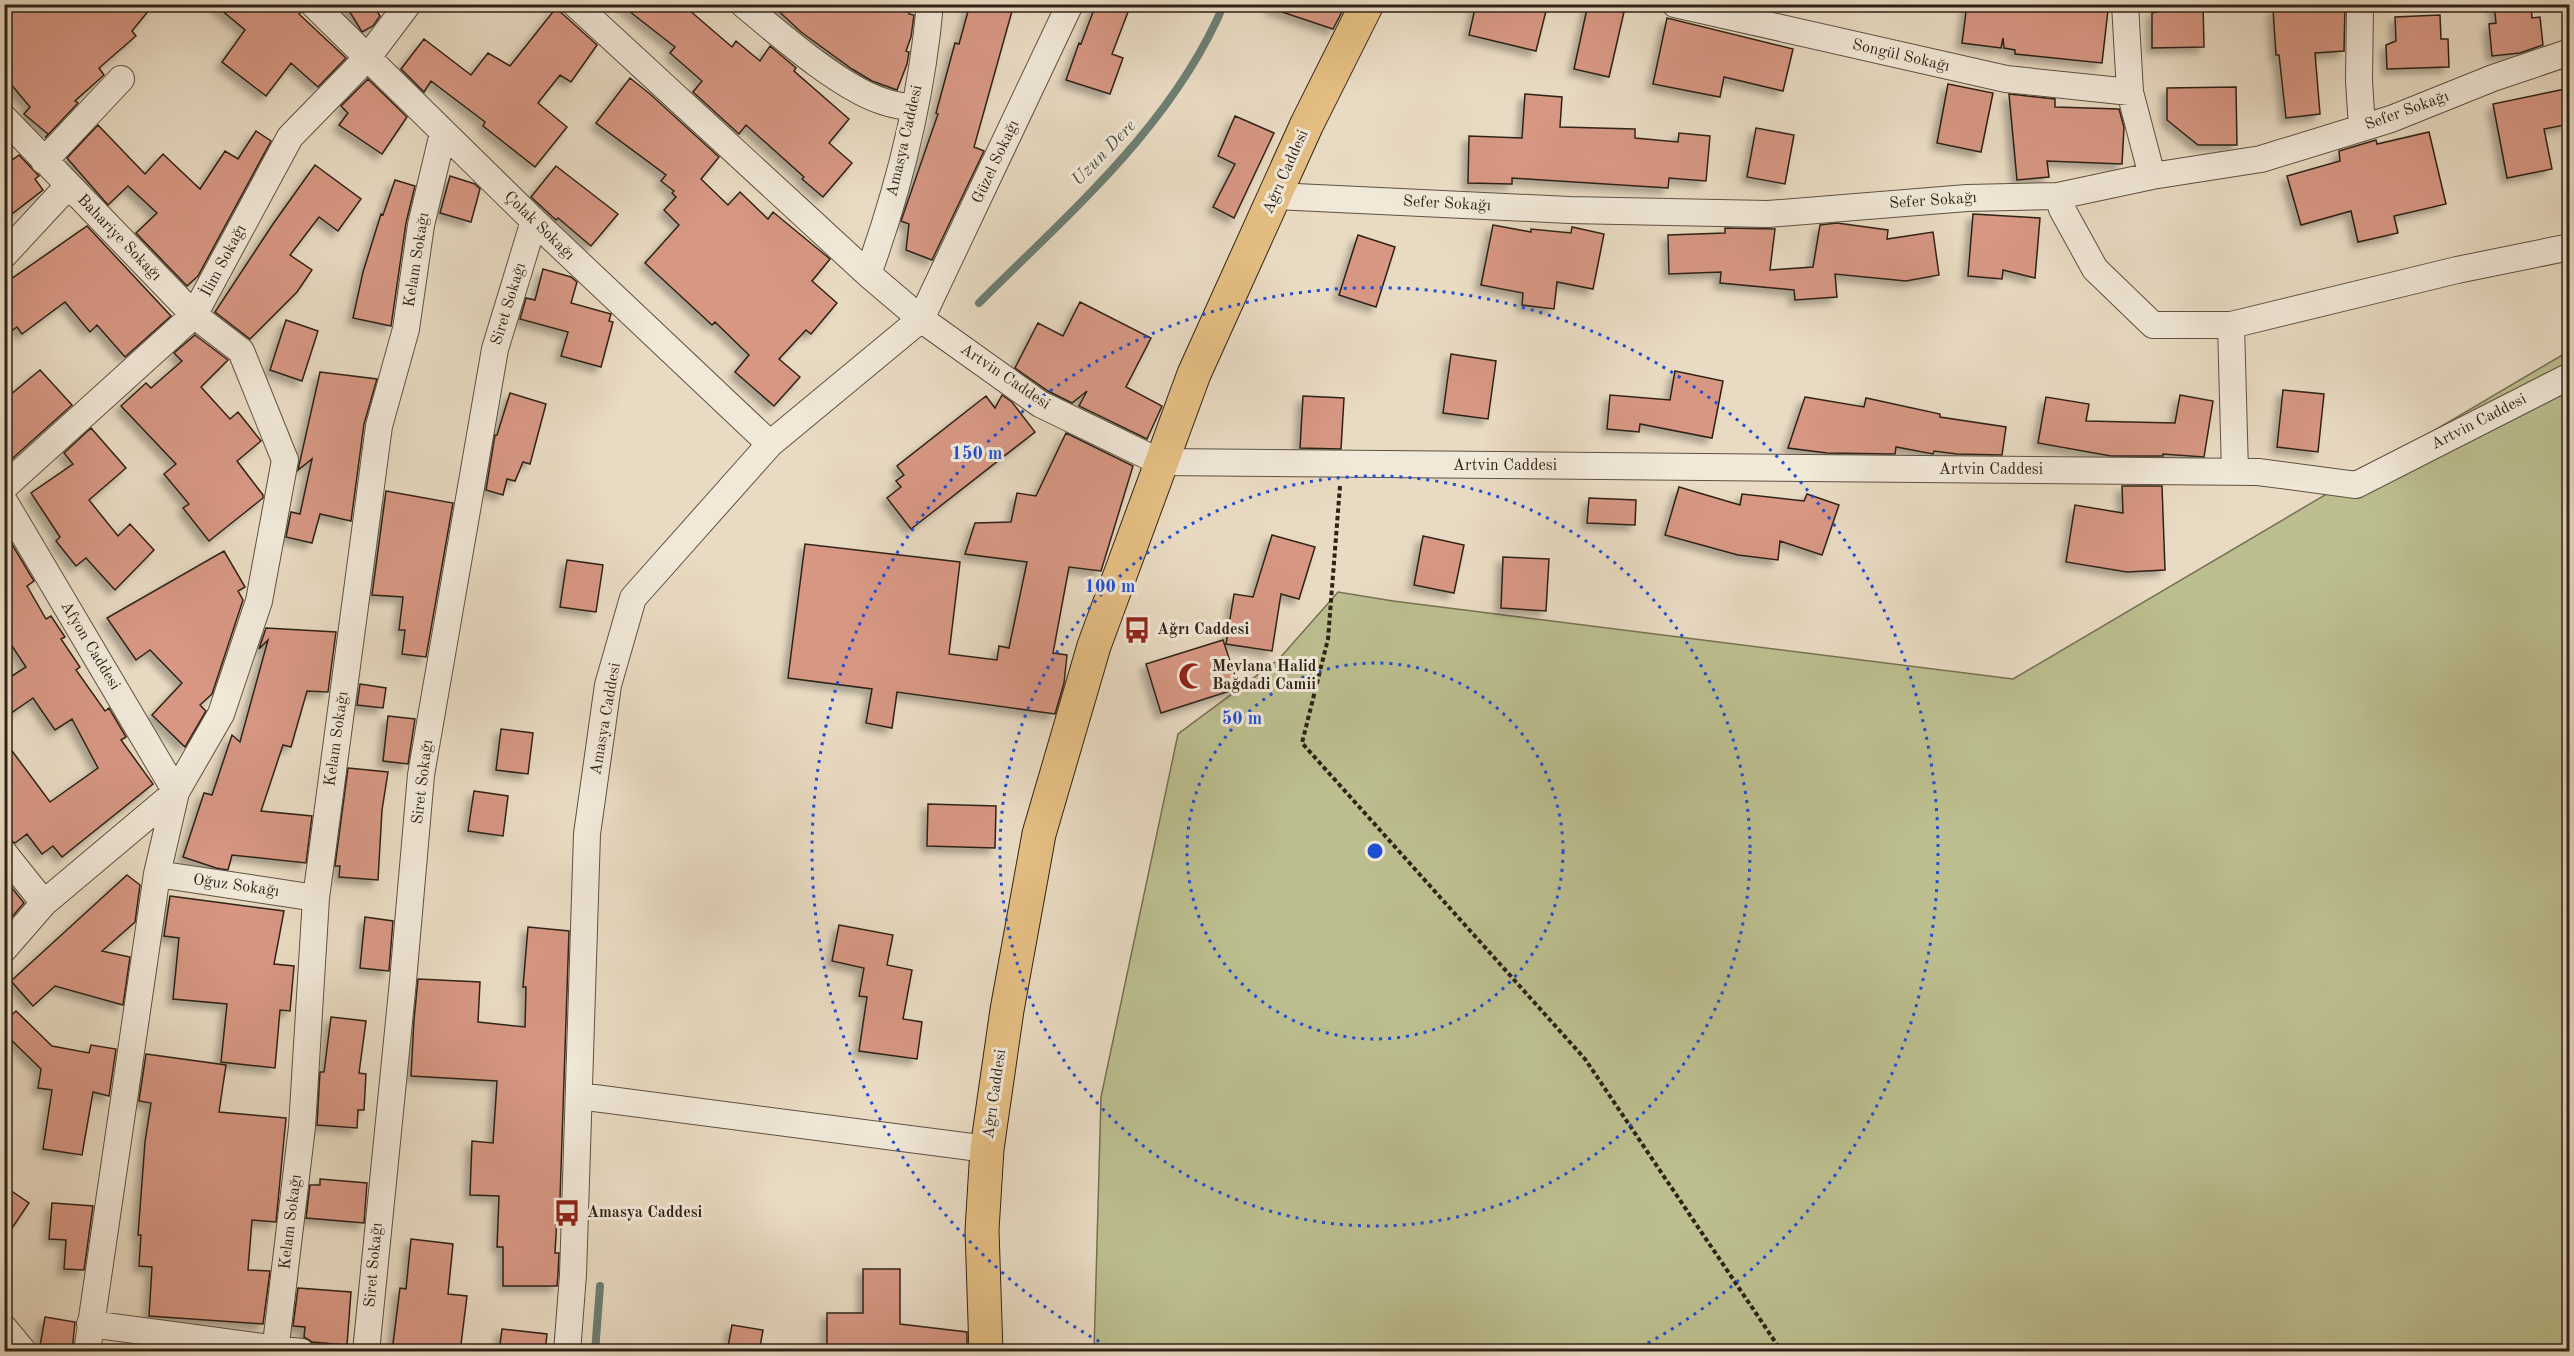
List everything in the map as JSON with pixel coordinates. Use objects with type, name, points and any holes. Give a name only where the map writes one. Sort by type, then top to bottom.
[{"type":"main road","name":"Ağrı Caddesi","points":[[986,1352],[982,1230],[987,1149],[1007,1010],[1038,834],[1094,646],[1194,374],[1307,124],[1367,4]]},
{"type":"street","name":"Çolak Sokağı","points":[[313,4],[534,221],[770,444]]},
{"type":"street","name":"İlim Sokağı","points":[[4,487],[194,315],[290,138],[368,57],[408,4]]},
{"type":"street","name":"Artvin Caddesi","points":[[575,4],[868,274],[921,319],[1041,404],[1160,462],[1342,466],[2258,472],[2356,485],[2570,376]]},
{"type":"street","points":[[743,4],[786,40],[850,86],[881,101],[914,108]]},
{"type":"street","name":"Amasya Caddesi","points":[[868,274],[885,226],[914,108],[926,44],[930,4]]},
{"type":"street","name":"Güzel Sokağı","points":[[921,319],[1070,4]]},
{"type":"street","name":"Songül Sokağı","points":[[1675,4],[2006,79],[2130,92]]},
{"type":"street","points":[[2125,4],[2130,92],[2152,176]]},
{"type":"street","points":[[2360,4],[2359,81],[2362,128]]},
{"type":"street","name":"Sefer Sokağı","points":[[1275,196],[1569,210],[1768,214],[1967,198],[2058,196],[2152,176],[2261,159],[2362,128],[2570,52]]},
{"type":"street","points":[[44,161],[121,79]]},
{"type":"street","name":"Bahariye Sokağı","points":[[4,118],[194,315],[241,351],[285,460],[259,601],[222,714],[176,792]]},
{"type":"street","name":"Kelam Sokağı","points":[[275,1350],[302,1127],[316,898],[379,426],[406,329],[421,225],[443,133]]},
{"type":"street","points":[[4,255],[68,186]]},
{"type":"street","points":[[2058,196],[2062,209],[2095,269],[2153,325],[2231,325],[2457,270],[2570,247]]},
{"type":"street","name":"Siret Sokağı","points":[[366,1352],[421,775],[495,349],[534,221]]},
{"type":"street","name":"Amasya Caddesi","points":[[567,1352],[573,1275],[587,834],[611,674],[633,598],[770,444],[921,319]]},
{"type":"street","points":[[2231,325],[2235,472]]},
{"type":"street","name":"Afyon Caddesi","points":[[4,501],[176,792]]},
{"type":"street","points":[[87,1352],[157,874],[176,792]]},
{"type":"street","points":[[4,949],[44,903],[176,792]]},
{"type":"street","points":[[4,853],[44,903]]},
{"type":"street","name":"Oğuz Sokağı","points":[[157,874],[316,898]]},
{"type":"street","points":[[579,1096],[987,1149]]},
{"type":"street","points":[[90,1324],[301,1352]]},
{"type":"street","points":[[4,1328],[24,1352]]},
{"type":"path","points":[[1342,466],[1328,639],[1302,743],[1585,1059],[1782,1352]]},
{"type":"green space","points":[[2569,351],[2569,1351],[1094,1352],[1101,1097],[1178,734],[1279,659],[1338,592],[1393,601],[2013,679]]},
{"type":"building","points":[[4,4],[154,4],[132,31],[136,36],[99,68],[104,75],[75,101],[78,103],[45,138],[48,134],[24,114],[30,107],[4,76]]},
{"type":"building","points":[[214,4],[298,4],[301,12],[299,14],[346,58],[318,87],[291,63],[266,96],[222,62],[245,30]]},
{"type":"building","points":[[345,4],[373,4],[380,16],[373,26],[362,32]]},
{"type":"building","points":[[620,4],[682,4],[732,47],[736,41],[760,61],[770,46],[796,68],[794,71],[849,119],[829,143],[852,163],[823,197],[746,125],[739,134],[693,92],[702,81],[670,53],[675,47]]},
{"type":"building","points":[[771,4],[911,4],[909,14],[914,15],[911,37],[906,51],[909,52],[897,90],[872,81],[852,69],[801,32]]},
{"type":"building","points":[[970,4],[1014,4],[974,147],[984,151],[932,260],[906,250],[909,224],[901,221],[938,114],[936,113],[955,43],[959,44]]},
{"type":"building","points":[[1096,4],[1131,4],[1112,54],[1123,58],[1110,94],[1066,80]]},
{"type":"building","points":[[1271,4],[1346,4],[1333,29],[1270,8]]},
{"type":"building","points":[[1476,4],[1518,4],[1546,11],[1536,51],[1469,35]]},
{"type":"building","points":[[1588,4],[1624,12],[1609,77],[1574,69]]},
{"type":"building","points":[[1967,4],[2028,4],[2108,10],[2102,63],[2015,54],[2015,50],[2004,48],[2003,38],[2001,48],[1962,43]]},
{"type":"building","points":[[2157,4],[2203,4],[2204,47],[2152,48],[2152,13],[2157,12]]},
{"type":"building","points":[[2494,4],[2531,4],[2532,18],[2540,17],[2543,45],[2520,53],[2492,56],[2489,24],[2496,23]]},
{"type":"building","points":[[2345,5],[2344,51],[2315,53],[2320,114],[2286,118],[2279,55],[2276,55],[2273,9]]},
{"type":"building","points":[[556,8],[597,45],[571,82],[560,75],[538,103],[567,127],[535,167],[483,126],[485,122],[431,81],[424,92],[401,69],[424,39],[471,75],[488,53],[510,66]]},
{"type":"building","points":[[2440,15],[2441,39],[2448,39],[2449,67],[2387,69],[2386,45],[2396,41],[2395,17]]},
{"type":"building","points":[[1667,18],[1793,49],[1783,91],[1724,77],[1720,97],[1653,84]]},
{"type":"building","points":[[630,78],[719,157],[701,179],[728,205],[740,192],[768,219],[773,212],[830,259],[812,281],[837,303],[811,334],[806,330],[779,359],[800,377],[774,406],[735,372],[749,355],[715,322],[712,325],[645,263],[679,225],[664,210],[676,197],[672,193],[674,191],[661,181],[666,175],[596,123]]},
{"type":"building","points":[[368,79],[407,117],[382,154],[339,125],[348,113],[341,106]]},
{"type":"building","points":[[1948,84],[1993,93],[1981,152],[1937,143]]},
{"type":"building","points":[[2236,87],[2237,145],[2198,145],[2167,120],[2167,88]]},
{"type":"building","points":[[2570,88],[2570,124],[2544,129],[2552,169],[2507,178],[2493,104]]},
{"type":"building","points":[[1525,94],[1562,97],[1560,127],[1635,129],[1635,138],[1678,142],[1679,133],[1710,136],[1706,181],[1669,178],[1668,188],[1512,178],[1512,184],[1468,183],[1469,136],[1522,138]]},
{"type":"building","points":[[2009,94],[2055,99],[2055,107],[2119,109],[2124,127],[2122,164],[2047,161],[2049,177],[2017,180]]},
{"type":"building","points":[[1235,116],[1274,133],[1234,218],[1213,207],[1235,164],[1218,156]]},
{"type":"building","points":[[98,125],[145,174],[163,154],[200,189],[225,151],[238,159],[256,131],[271,141],[198,276],[187,286],[136,233],[157,213],[128,186],[108,205],[67,158]]},
{"type":"building","points":[[1756,128],[1794,135],[1785,184],[1747,177]]},
{"type":"building","points":[[2429,132],[2446,204],[2394,216],[2398,233],[2358,242],[2351,211],[2301,225],[2287,176],[2340,161],[2339,151],[2376,140],[2377,144]]},
{"type":"building","points":[[19,155],[39,176],[35,179],[43,190],[4,220],[4,166]]},
{"type":"building","points":[[315,165],[361,199],[338,231],[319,217],[290,255],[312,270],[297,292],[250,339],[215,312]]},
{"type":"building","points":[[556,166],[618,214],[591,246],[558,218],[556,220],[531,197]]},
{"type":"building","points":[[450,176],[475,184],[480,189],[471,222],[440,213]]},
{"type":"building","points":[[395,180],[415,186],[406,223],[391,326],[353,318],[363,272],[381,214],[383,215]]},
{"type":"building","points":[[1973,214],[2040,218],[2035,278],[2003,270],[2002,279],[1968,276]]},
{"type":"building","points":[[1837,223],[1888,230],[1887,239],[1933,232],[1939,275],[1906,281],[1835,274],[1837,297],[1795,300],[1794,290],[1720,283],[1721,272],[1669,274],[1668,235],[1725,233],[1725,228],[1775,229],[1770,270],[1813,267],[1820,225]]},
{"type":"building","points":[[1493,225],[1531,232],[1531,229],[1571,233],[1572,227],[1604,234],[1593,289],[1557,282],[1554,309],[1522,305],[1523,293],[1481,285]]},
{"type":"building","points":[[87,226],[171,316],[125,357],[97,325],[90,332],[65,302],[22,334],[17,327],[4,336],[4,284]]},
{"type":"building","points":[[1358,235],[1395,247],[1376,307],[1339,295]]},
{"type":"building","points":[[543,269],[571,277],[577,282],[571,303],[611,314],[609,321],[613,322],[601,367],[561,356],[568,332],[520,319],[526,298],[535,300]]},
{"type":"building","points":[[1080,302],[1151,338],[1126,387],[1162,406],[1147,439],[1079,406],[1087,391],[1072,403],[1048,391],[1015,368],[1038,323],[1063,336]]},
{"type":"building","points":[[286,320],[318,331],[302,381],[270,370]]},
{"type":"building","points":[[195,335],[228,360],[201,387],[230,419],[238,412],[261,441],[237,461],[263,498],[209,541],[183,508],[189,504],[164,474],[176,464],[121,406],[146,383],[151,388],[182,361],[174,353]]},
{"type":"building","points":[[1451,354],[1496,361],[1488,419],[1443,413]]},
{"type":"building","points":[[40,370],[72,405],[4,466],[4,400]]},
{"type":"building","points":[[1675,371],[1723,381],[1712,438],[1640,424],[1639,432],[1607,429],[1610,395],[1670,400]]},
{"type":"building","points":[[320,372],[377,379],[364,424],[351,521],[320,514],[312,543],[286,537],[291,512],[300,514],[312,459],[298,470]]},
{"type":"building","points":[[2283,390],[2324,394],[2318,452],[2277,447]]},
{"type":"building","points":[[510,393],[546,404],[530,464],[523,462],[515,481],[507,479],[503,495],[486,490],[495,435],[497,435]]},
{"type":"building","points":[[1002,395],[1012,402],[1035,432],[911,529],[887,498],[901,487],[896,481],[904,475],[897,466],[986,396],[995,408]]},
{"type":"building","points":[[2180,395],[2213,401],[2204,457],[2163,454],[2163,456],[2111,456],[2038,443],[2046,397],[2089,404],[2086,421],[2175,423]]},
{"type":"building","points":[[1303,396],[1344,398],[1341,449],[1300,448]]},
{"type":"building","points":[[1805,397],[1864,407],[1866,398],[1940,414],[1940,417],[2006,427],[2002,455],[1934,451],[1933,454],[1896,447],[1895,454],[1827,453],[1788,448]]},
{"type":"building","points":[[91,428],[126,468],[89,500],[118,536],[130,524],[154,550],[115,590],[86,558],[76,566],[56,541],[60,537],[31,493],[73,464],[64,453]]},
{"type":"building","points":[[1066,433],[1133,466],[1101,571],[1069,567],[1053,653],[1067,655],[1064,683],[1055,714],[897,692],[892,728],[866,723],[872,689],[788,678],[805,544],[960,562],[949,654],[997,660],[999,646],[1009,648],[1027,562],[965,554],[975,523],[1011,522],[1017,493],[1036,496]]},
{"type":"building","points":[[2122,486],[2162,486],[2165,570],[2127,572],[2066,562],[2075,505],[2123,513]]},
{"type":"building","points":[[1679,487],[1740,505],[1742,494],[1804,501],[1807,494],[1839,505],[1822,555],[1780,541],[1778,560],[1738,555],[1665,535]]},
{"type":"building","points":[[386,491],[453,503],[426,657],[402,654],[405,630],[399,630],[403,597],[372,595]]},
{"type":"building","points":[[1589,498],[1636,500],[1635,525],[1587,523]]},
{"type":"building","points":[[4,531],[34,581],[27,586],[46,619],[51,616],[65,637],[61,639],[80,667],[76,670],[105,711],[109,708],[126,737],[121,740],[153,784],[62,857],[53,846],[42,854],[27,834],[15,843],[4,838],[4,740],[50,802],[98,768],[72,719],[55,730],[33,698],[4,718],[4,681],[26,667],[4,634]]},
{"type":"building","points":[[1272,535],[1315,547],[1299,599],[1281,594],[1272,651],[1226,644],[1234,594],[1253,597]]},
{"type":"building","points":[[1423,536],[1464,545],[1454,593],[1414,585]]},
{"type":"building","points":[[224,551],[245,587],[238,591],[243,600],[212,694],[200,705],[206,711],[185,747],[152,715],[182,683],[150,650],[136,660],[107,618]]},
{"type":"building","points":[[1503,557],[1549,559],[1546,611],[1501,608]]},
{"type":"building","points":[[567,560],[603,565],[596,612],[560,607]]},
{"type":"building","points":[[266,628],[336,632],[328,692],[307,691],[291,747],[283,745],[261,811],[312,816],[306,863],[232,855],[228,870],[216,868],[183,857],[204,793],[212,795],[232,735],[240,742],[268,640],[259,649]]},
{"type":"building","name":"Mevlana Halid Bağdadi Camii","points":[[1223,640],[1239,688],[1161,713],[1146,664]]},
{"type":"building","points":[[360,684],[386,688],[383,708],[357,705]]},
{"type":"building","points":[[388,716],[415,719],[408,764],[383,761]]},
{"type":"building","points":[[501,729],[533,733],[528,774],[496,770]]},
{"type":"building","points":[[348,768],[388,772],[382,810],[378,880],[339,877],[340,866],[335,866]]},
{"type":"building","points":[[474,791],[508,796],[503,836],[468,831]]},
{"type":"building","points":[[928,804],[996,806],[995,848],[927,846]]},
{"type":"building","points":[[127,875],[140,885],[135,922],[102,951],[130,957],[123,1005],[55,986],[33,1006],[11,981]]},
{"type":"building","points":[[4,878],[24,903],[4,926]]},
{"type":"building","points":[[170,896],[284,911],[274,964],[294,966],[290,1011],[280,1010],[275,1068],[221,1062],[227,1004],[173,999],[179,938],[164,936]]},
{"type":"building","points":[[365,917],[393,921],[389,971],[360,968]]},
{"type":"building","points":[[839,925],[893,935],[887,965],[912,970],[903,1019],[922,1022],[917,1059],[859,1051],[867,997],[859,996],[864,968],[832,961]]},
{"type":"building","points":[[528,927],[569,931],[560,1199],[558,1199],[555,1253],[559,1253],[557,1286],[503,1286],[503,1247],[497,1247],[499,1196],[470,1195],[472,1141],[493,1143],[497,1081],[411,1076],[418,979],[480,982],[478,1022],[525,1027],[526,987],[523,987]]},
{"type":"building","points":[[16,1011],[52,1046],[89,1053],[91,1045],[116,1049],[109,1096],[93,1092],[82,1155],[43,1149],[52,1090],[38,1088],[41,1069],[4,1033],[4,1022]]},
{"type":"building","points":[[331,1017],[366,1021],[359,1073],[366,1074],[364,1110],[358,1110],[357,1128],[317,1125],[320,1072],[324,1072]]},
{"type":"building","points":[[146,1054],[226,1065],[219,1112],[286,1118],[276,1222],[252,1220],[248,1270],[270,1271],[263,1324],[149,1316],[152,1267],[139,1266],[141,1235],[138,1235],[145,1142],[151,1103],[139,1101]]},
{"type":"building","points":[[320,1179],[367,1183],[364,1223],[306,1218],[310,1185],[320,1185]]},
{"type":"building","points":[[4,1186],[29,1203],[4,1240]]},
{"type":"building","points":[[52,1203],[93,1206],[84,1270],[64,1269],[66,1240],[49,1239]]},
{"type":"building","points":[[411,1239],[453,1244],[448,1294],[467,1296],[460,1352],[392,1352],[400,1288],[406,1289]]},
{"type":"building","points":[[863,1269],[900,1269],[900,1324],[967,1332],[967,1352],[827,1352],[827,1313],[863,1313]]},
{"type":"building","points":[[298,1288],[351,1292],[347,1345],[312,1342],[304,1337],[305,1327],[293,1326]]},
{"type":"building","points":[[45,1317],[75,1322],[72,1352],[39,1352]]},
{"type":"building","points":[[732,1325],[763,1330],[759,1352],[727,1352]]},
{"type":"building","points":[[502,1329],[547,1334],[545,1352],[499,1352]]},
{"type":"waterway","name":"Uzun Dere","points":[[979,303],[1083,200],[1148,128],[1177,89],[1203,48],[1224,4]]},
{"type":"waterway","name":"Uzun Dere","points":[[595,1352],[600,1286]]},
{"type":"place","name":"Ağrı Caddesi","points":[[1137,630]]},
{"type":"place","name":"Mevlana Halid Bağdadi Camii","points":[[1192,676]]},
{"type":"place","name":"Amasya Caddesi","points":[[567,1213]]}]
